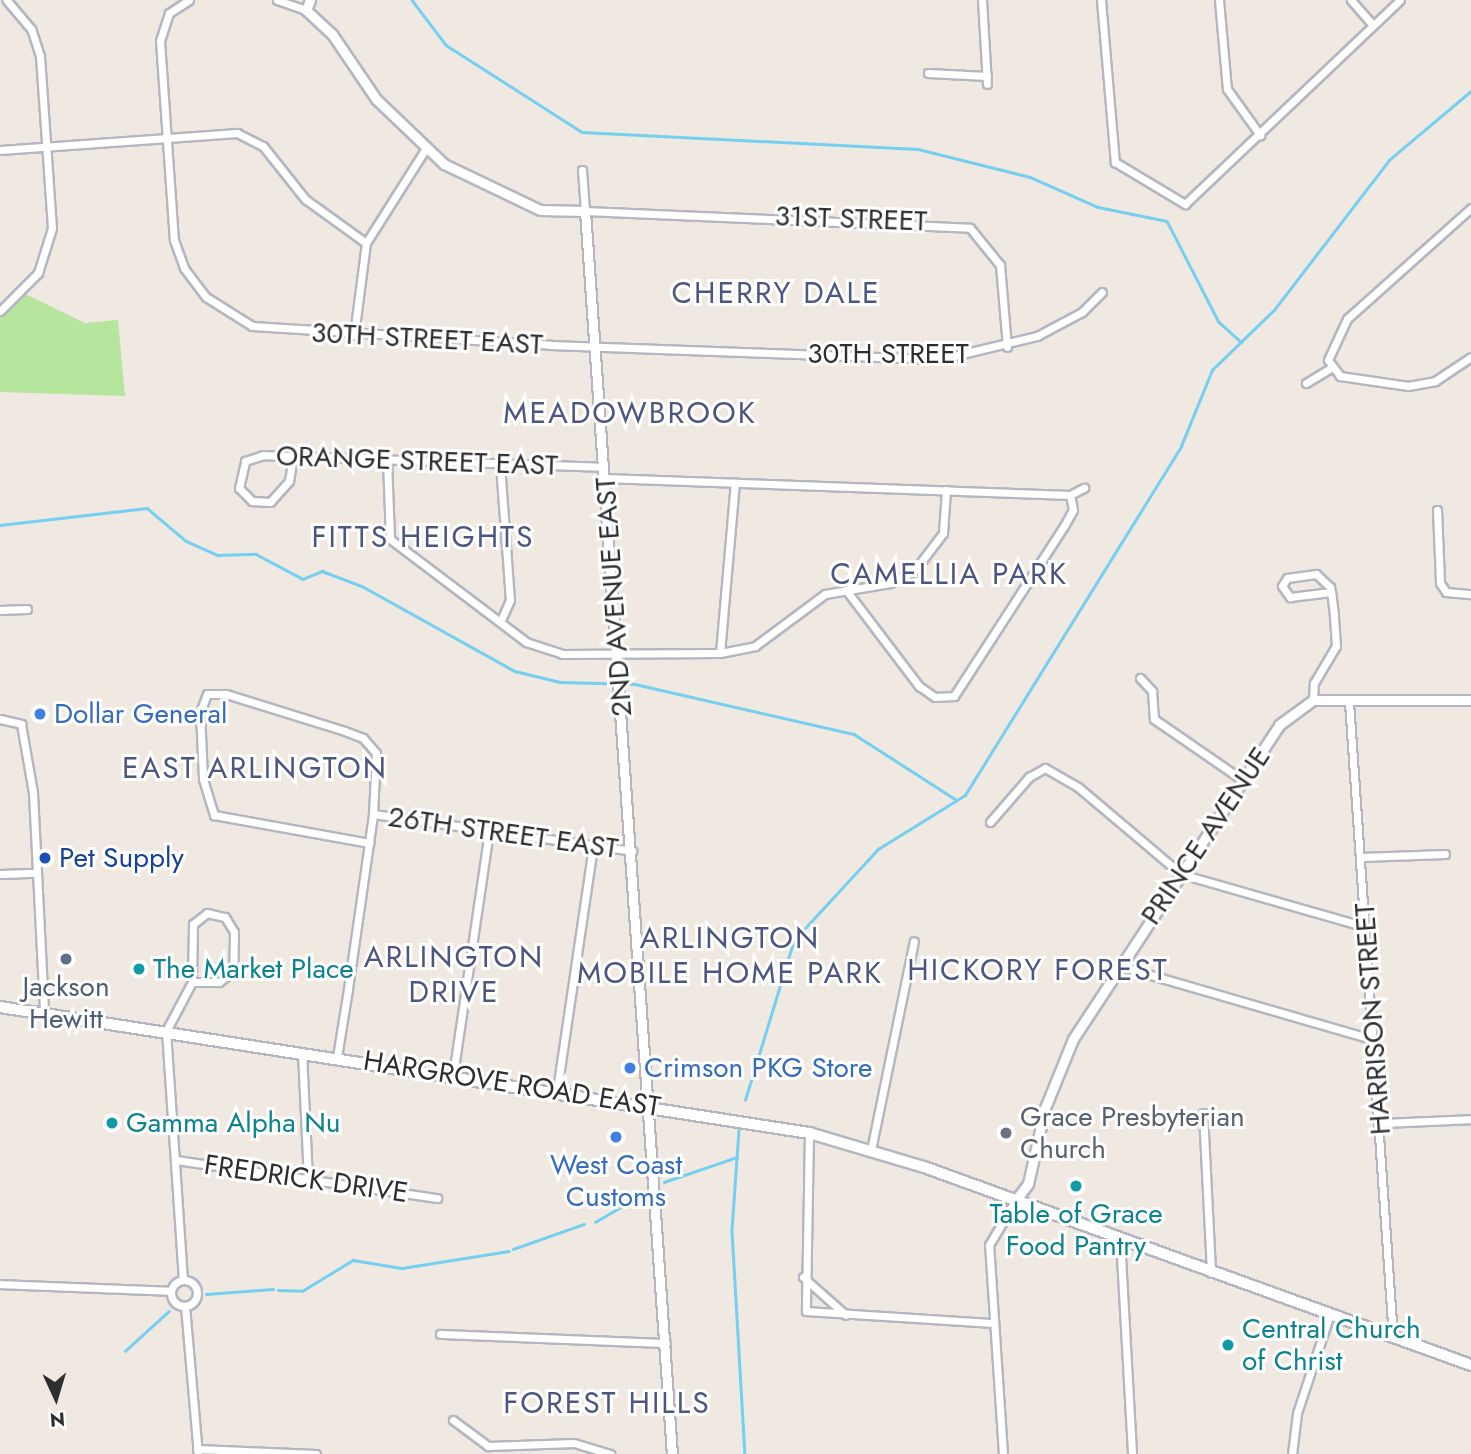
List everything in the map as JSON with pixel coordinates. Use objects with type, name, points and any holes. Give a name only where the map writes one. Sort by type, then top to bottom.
[{"type":"main road","name":"HARGROVE ROAD EAST","points":[[0,1007],[557,1090],[809,1133],[871,1150],[1016,1200],[1471,1366]]},
{"type":"street","points":[[0,311],[27,289],[49,247],[47,143],[41,65],[31,29],[7,0]]},
{"type":"street","points":[[166,135],[160,40],[169,13],[189,0]]},
{"type":"street","points":[[277,0],[308,5],[332,34],[376,99],[426,148],[461,174],[521,203],[585,211]]},
{"type":"street","points":[[928,73],[987,80],[982,0]]},
{"type":"street","points":[[1101,0],[1115,162],[1185,204],[1400,0]]},
{"type":"street","points":[[1219,0],[1227,89],[1259,135]]},
{"type":"street","points":[[1352,0],[1373,25]]},
{"type":"street","points":[[0,150],[47,143],[228,132],[256,140],[305,199],[366,243]]},
{"type":"street","name":"30TH STREET EAST","points":[[166,135],[177,250],[206,297],[262,328],[354,335],[658,348]]},
{"type":"street","points":[[354,335],[366,243],[426,148]]},
{"type":"street","name":"2ND AVENUE EAST","points":[[582,170],[652,1105],[672,1454]]},
{"type":"street","points":[[1306,383],[1329,369],[1335,334],[1381,288],[1471,208]]},
{"type":"street","name":"31ST STREET","points":[[585,211],[951,223],[986,239],[1000,265],[1007,347]]},
{"type":"street","name":"30TH STREET","points":[[658,348],[894,359],[961,358],[1007,347],[1082,312],[1102,292]]},
{"type":"street","points":[[1329,369],[1360,381],[1408,386],[1436,381],[1471,357]]},
{"type":"street","name":"ORANGE STREET EAST","points":[[293,456],[289,481],[270,502],[245,495],[238,472],[253,456],[293,456],[604,467]]},
{"type":"street","points":[[387,460],[384,522],[390,539],[543,651],[720,653],[755,646],[816,599],[846,590],[890,583],[923,564],[943,533],[946,489]]},
{"type":"street","points":[[500,464],[510,600],[501,620]]},
{"type":"street","points":[[605,478],[1070,495],[1084,488]]},
{"type":"street","points":[[720,653],[735,483]]},
{"type":"street","points":[[846,590],[919,686],[935,697],[954,696],[1064,526],[1073,510],[1070,495]]},
{"type":"street","points":[[1437,510],[1440,583],[1446,592],[1471,594]]},
{"type":"street","points":[[1331,592],[1290,597],[1283,582],[1315,574],[1331,592],[1336,646],[1314,683],[1313,700],[1471,701]]},
{"type":"street","points":[[0,610],[27,609]]},
{"type":"street","points":[[1140,678],[1152,691],[1154,719],[1244,781]]},
{"type":"street","points":[[337,1057],[369,844],[373,814],[376,752],[363,737],[309,719],[226,694],[204,698],[203,779],[214,815],[369,844]]},
{"type":"street","name":"PRINCE AVENUE","points":[[1016,1200],[1034,1167],[1061,1065],[1120,966],[1279,725],[1313,700]]},
{"type":"street","name":"HARRISON STREET","points":[[1349,702],[1381,1123],[1393,1337]]},
{"type":"street","points":[[0,719],[14,719],[23,729],[37,873],[44,1013]]},
{"type":"street","points":[[990,822],[1029,777],[1045,768],[1078,786],[1181,874],[1366,927]]},
{"type":"street","name":"26TH STREET EAST","points":[[373,814],[633,852]]},
{"type":"street","points":[[453,1074],[489,830]]},
{"type":"street","points":[[557,1090],[593,845]]},
{"type":"street","points":[[1361,857],[1445,854]]},
{"type":"street","points":[[0,874],[37,873]]},
{"type":"street","points":[[183,1280],[166,1031],[192,982],[193,924],[207,913],[225,918],[234,932],[233,971],[219,982],[192,982]]},
{"type":"street","points":[[871,1150],[914,941]]},
{"type":"street","points":[[1120,966],[1375,1040]]},
{"type":"street","points":[[302,1052],[308,1180]]},
{"type":"street","points":[[1203,1113],[1212,1273]]},
{"type":"street","points":[[1381,1123],[1471,1119]]},
{"type":"street","points":[[809,1133],[803,1277],[806,1311],[993,1323]]},
{"type":"street","name":"FREDRICK DRIVE","points":[[176,1160],[437,1198]]},
{"type":"street","points":[[1003,1454],[989,1245],[1016,1200]]},
{"type":"street","points":[[1120,1238],[1132,1454]]},
{"type":"street","points":[[803,1277],[846,1315]]},
{"type":"street","points":[[0,1284],[171,1291],[183,1280]]},
{"type":"street","points":[[183,1280],[198,1291],[185,1307]]},
{"type":"street","points":[[171,1291],[185,1307],[197,1452],[316,1454]]},
{"type":"street","points":[[1292,1454],[1297,1413],[1330,1314]]},
{"type":"street","points":[[440,1334],[666,1343]]},
{"type":"street","points":[[453,1420],[488,1446],[574,1443],[610,1454]]},
{"type":"green space","points":[[23,293],[85,323],[118,320],[125,396],[0,392],[0,311]]},
{"type":"waterway","points":[[412,0],[446,45],[582,132],[918,149],[1030,177],[1098,207],[1167,221],[1219,322],[1241,342]]},
{"type":"waterway","points":[[745,1100],[794,940],[878,849],[965,795],[1181,446],[1212,370],[1274,310],[1389,160],[1471,91]]},
{"type":"waterway","points":[[0,525],[147,508],[186,541],[218,555],[256,554],[303,579],[322,571],[362,586],[515,671],[560,682],[635,684],[854,734],[957,800]]},
{"type":"waterway","points":[[739,1130],[732,1231],[745,1454]]},
{"type":"waterway","points":[[664,1182],[737,1157]]},
{"type":"waterway","points":[[595,1222],[645,1193]]},
{"type":"waterway","points":[[513,1249],[584,1224]]},
{"type":"waterway","points":[[278,1290],[302,1291],[353,1260],[402,1268],[509,1251]]},
{"type":"waterway","points":[[206,1294],[273,1289]]},
{"type":"waterway","points":[[125,1351],[169,1311]]},
{"type":"place","name":"Dollar General","points":[[40,714]]},
{"type":"place","name":"Pet Supply","points":[[45,858]]},
{"type":"place","name":"Jackson Hewitt","points":[[66,959]]},
{"type":"place","name":"The Market Place","points":[[139,969]]},
{"type":"place","name":"Crimson PKG Store","points":[[630,1068]]},
{"type":"place","name":"Gamma Alpha Nu","points":[[112,1123]]},
{"type":"place","name":"Grace Presbyterian Church","points":[[1006,1133]]},
{"type":"place","name":"West Coast Customs","points":[[616,1137]]},
{"type":"place","name":"Table of Grace Food Pantry","points":[[1076,1186]]},
{"type":"place","name":"Central Church of Christ","points":[[1228,1345]]},
{"type":"district","name":"CHERRY DALE","points":[[776,293]]},
{"type":"district","name":"MEADOWBROOK","points":[[630,413]]},
{"type":"district","name":"FITTS HEIGHTS","points":[[423,537]]},
{"type":"district","name":"CAMELLIA PARK","points":[[949,574]]},
{"type":"district","name":"EAST ARLINGTON","points":[[255,768]]},
{"type":"district","name":"ARLINGTON MOBILE HOME PARK","points":[[730,955]]},
{"type":"district","name":"HICKORY FOREST","points":[[1038,970]]},
{"type":"district","name":"ARLINGTON DRIVE","points":[[454,974]]},
{"type":"district","name":"FOREST HILLS","points":[[607,1403]]}]
